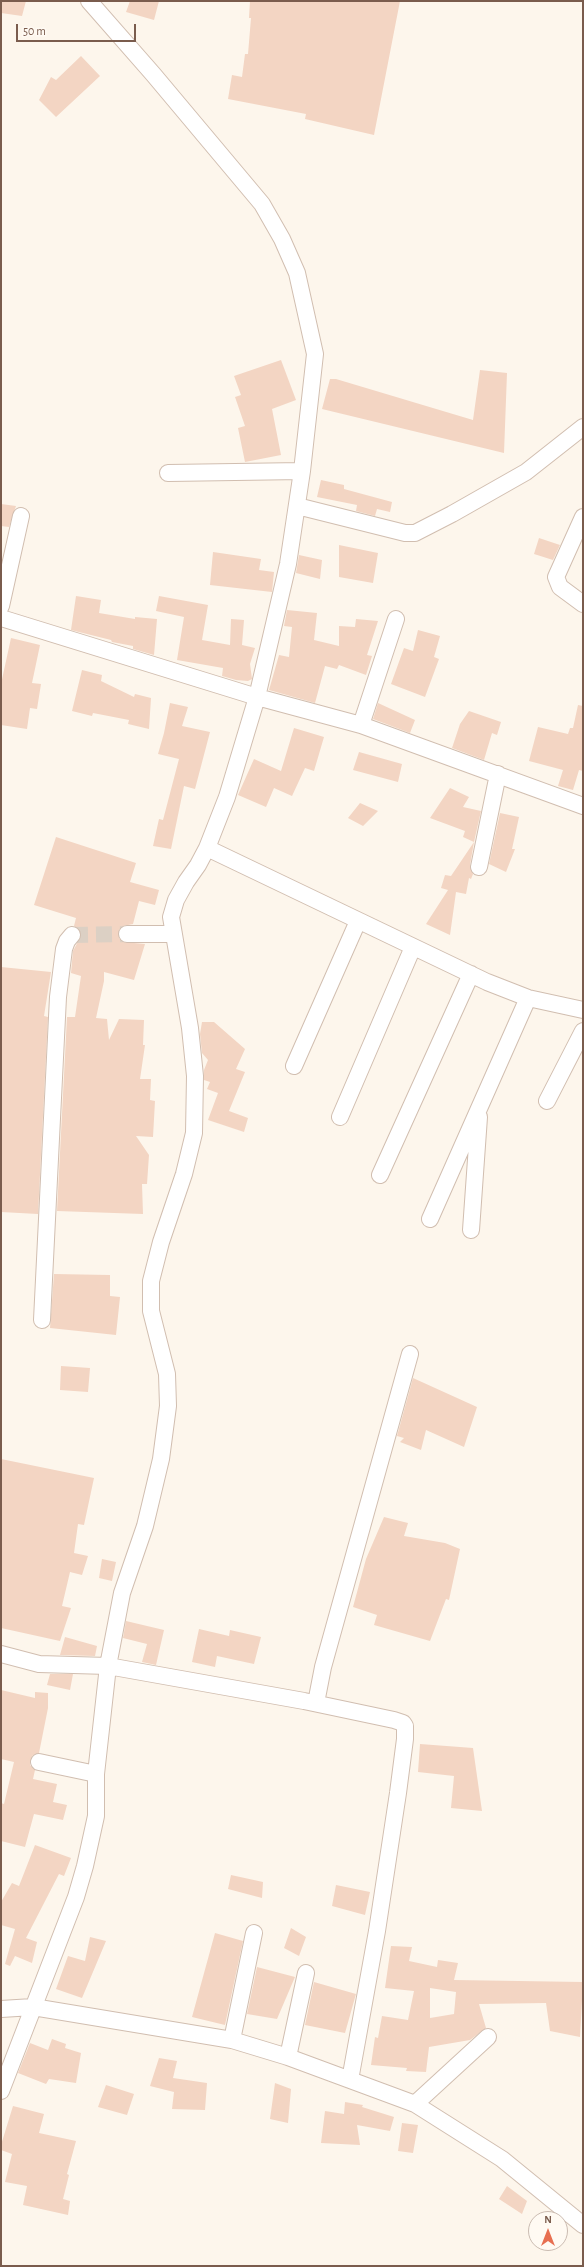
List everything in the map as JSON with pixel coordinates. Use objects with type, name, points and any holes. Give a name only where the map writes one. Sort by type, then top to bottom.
[{"type":"street","points":[[1,2090],[76,1897],[85,1866],[96,1816],[96,1774],[108,1666],[122,1593],[144,1526],[161,1459],[168,1406],[167,1374],[151,1311],[151,1281],[161,1242],[184,1174],[194,1133],[194,1068],[190,1028],[172,917],[176,900],[186,882],[198,866],[207,848],[227,797],[257,697],[288,564],[302,471],[315,354],[297,273],[282,239],[262,204],[153,74],[89,1]]},
{"type":"street","points":[[297,506],[406,533],[415,533],[526,472],[581,430]]},
{"type":"street","points":[[168,473],[302,471]]},
{"type":"street","points":[[1,606],[21,516]]},
{"type":"street","points":[[583,517],[556,577],[560,587],[583,604]]},
{"type":"street","points":[[1,618],[257,697],[361,726],[498,774],[583,806]]},
{"type":"street","points":[[361,726],[396,619]]},
{"type":"street","points":[[479,867],[498,774]]},
{"type":"street","points":[[207,848],[471,974],[528,998],[583,1010]]},
{"type":"street","points":[[294,1066],[358,920]]},
{"type":"street","points":[[127,934],[174,934]]},
{"type":"street","points":[[42,1320],[58,997],[64,949],[67,941],[72,935]]},
{"type":"street","points":[[340,1117],[413,947]]},
{"type":"street","points":[[380,1175],[471,974]]},
{"type":"street","points":[[430,1218],[528,998]]},
{"type":"street","points":[[547,1101],[583,1031]]},
{"type":"street","points":[[471,1230],[480,1105]]},
{"type":"street","points":[[316,1703],[323,1667],[410,1354]]},
{"type":"street","points":[[1,1654],[39,1664],[108,1666],[316,1703],[403,1723],[405,1726],[398,1793],[380,1916],[350,2080]]},
{"type":"street","points":[[39,1762],[96,1774]]},
{"type":"street","points":[[232,2040],[254,1932]]},
{"type":"street","points":[[288,2057],[306,1972]]},
{"type":"street","points":[[1,2009],[33,2007],[232,2040],[288,2057],[415,2104],[502,2159],[583,2225]]},
{"type":"street","points":[[415,2104],[488,2037]]},
{"type":"building","points":[[1,1],[26,1],[22,16],[1,13]]},
{"type":"building","points":[[130,1],[159,1],[154,20],[126,12]]},
{"type":"building","points":[[250,1],[400,1],[374,135],[305,119],[306,114],[228,99],[232,75],[242,77],[245,54],[248,54],[251,18],[249,18]]},
{"type":"building","points":[[81,56],[100,76],[56,117],[39,100],[51,77],[56,80]]},
{"type":"building","points":[[281,360],[296,400],[272,409],[281,455],[245,462],[238,428],[245,426],[235,397],[241,395],[234,376]]},
{"type":"building","points":[[480,370],[507,373],[504,453],[322,409],[330,379],[336,379],[473,420]]},
{"type":"building","points":[[321,480],[344,485],[344,489],[392,502],[390,512],[377,509],[375,516],[356,511],[357,505],[317,497]]},
{"type":"building","points":[[1,504],[16,506],[9,527],[1,526]]},
{"type":"building","points":[[539,538],[560,545],[553,560],[534,554]]},
{"type":"building","points":[[339,545],[378,553],[373,583],[339,577]]},
{"type":"building","points":[[213,552],[261,559],[259,570],[274,572],[272,592],[210,585]]},
{"type":"building","points":[[299,555],[322,560],[320,579],[296,573]]},
{"type":"building","points":[[76,596],[101,600],[99,613],[135,619],[135,617],[157,619],[154,655],[133,649],[133,646],[112,642],[111,640],[71,630]]},
{"type":"building","points":[[159,596],[208,605],[202,640],[230,645],[231,619],[244,620],[242,645],[255,648],[250,664],[252,679],[248,681],[236,680],[222,676],[223,668],[177,660],[184,617],[156,611]]},
{"type":"building","points":[[287,610],[317,613],[314,640],[339,646],[339,626],[355,627],[356,619],[378,621],[367,655],[372,656],[366,675],[339,665],[337,669],[325,666],[315,703],[269,690],[279,655],[289,657],[292,627],[284,626]]},
{"type":"building","points":[[418,630],[440,636],[434,657],[439,659],[425,697],[391,684],[404,648],[413,651]]},
{"type":"building","points":[[11,638],[40,645],[32,683],[41,684],[37,709],[30,708],[27,729],[1,725],[1,684]]},
{"type":"building","points":[[82,670],[102,675],[101,681],[134,697],[135,694],[151,698],[149,729],[128,724],[129,720],[93,713],[92,716],[72,711]]},
{"type":"building","points":[[170,703],[188,707],[182,726],[210,732],[195,789],[184,786],[171,849],[153,846],[159,819],[163,820],[179,759],[158,754]]},
{"type":"building","points":[[378,703],[415,720],[410,733],[373,719]]},
{"type":"building","points":[[578,705],[583,706],[583,771],[579,770],[573,790],[558,786],[563,770],[529,761],[538,727],[568,734],[570,728],[573,728]]},
{"type":"building","points":[[469,711],[501,722],[497,735],[492,733],[484,760],[452,748],[460,724]]},
{"type":"building","points":[[294,728],[324,737],[314,771],[305,768],[292,796],[274,788],[266,807],[238,795],[254,759],[281,771]]},
{"type":"building","points":[[359,752],[402,764],[398,782],[353,770]]},
{"type":"building","points":[[450,788],[469,797],[463,807],[481,811],[474,842],[463,837],[465,831],[430,818]]},
{"type":"building","points":[[360,803],[378,811],[363,826],[348,818]]},
{"type":"building","points":[[500,813],[519,817],[512,849],[515,849],[506,872],[489,864]]},
{"type":"building","points":[[56,837],[136,863],[130,882],[159,890],[155,905],[139,901],[133,924],[123,926],[119,930],[119,938],[123,942],[145,944],[134,980],[104,972],[104,981],[96,1018],[107,1019],[109,1040],[119,1019],[144,1020],[143,1045],[145,1045],[140,1079],[151,1079],[150,1100],[155,1101],[153,1137],[136,1136],[149,1155],[147,1184],[142,1184],[143,1214],[57,1211],[67,1017],[75,1017],[81,976],[71,973],[73,951],[81,936],[81,931],[74,926],[76,918],[34,905]]},
{"type":"building","points":[[474,842],[470,865],[473,874],[471,879],[469,878],[466,894],[456,892],[450,935],[426,924],[448,890],[441,888],[445,875],[451,876]]},
{"type":"building","points":[[1,967],[51,972],[44,1016],[48,1017],[38,1214],[1,1212]]},
{"type":"building","points":[[202,1022],[214,1022],[245,1049],[236,1069],[245,1072],[229,1111],[248,1118],[244,1132],[208,1120],[218,1093],[207,1089],[210,1082],[204,1080],[204,1070],[208,1060],[202,1053],[200,1034]]},
{"type":"building","points":[[54,1274],[110,1275],[110,1296],[120,1297],[116,1335],[50,1328]]},
{"type":"building","points":[[61,1366],[90,1368],[88,1392],[60,1390]]},
{"type":"building","points":[[413,1378],[477,1407],[464,1447],[426,1430],[421,1450],[400,1442],[404,1438],[397,1436]]},
{"type":"building","points":[[1,1459],[94,1478],[84,1525],[78,1524],[74,1553],[88,1556],[82,1575],[70,1572],[62,1606],[71,1608],[60,1641],[1,1628]]},
{"type":"building","points":[[384,1517],[408,1523],[404,1536],[445,1543],[460,1549],[449,1600],[446,1599],[430,1641],[374,1625],[377,1615],[353,1607],[366,1559]]},
{"type":"building","points":[[102,1559],[116,1562],[112,1581],[99,1578]]},
{"type":"building","points":[[126,1621],[164,1630],[156,1665],[142,1662],[147,1644],[123,1638]]},
{"type":"building","points":[[199,1629],[229,1636],[230,1630],[261,1637],[254,1664],[217,1656],[215,1667],[192,1662]]},
{"type":"building","points":[[65,1637],[97,1646],[95,1656],[60,1655]]},
{"type":"building","points":[[50,1674],[73,1674],[70,1690],[47,1685]]},
{"type":"building","points":[[1,1690],[35,1698],[35,1692],[48,1693],[48,1708],[39,1753],[32,1756],[30,1765],[35,1770],[33,1779],[57,1784],[53,1802],[67,1805],[63,1820],[34,1814],[25,1847],[1,1841],[1,1803],[4,1804],[14,1762],[1,1759]]},
{"type":"building","points":[[420,1744],[473,1748],[482,1811],[451,1808],[454,1776],[418,1772]]},
{"type":"building","points":[[35,1845],[71,1858],[64,1876],[59,1874],[26,1938],[37,1942],[32,1963],[15,1956],[10,1966],[5,1964],[15,1929],[1,1925],[1,1902],[12,1883],[19,1886]]},
{"type":"building","points":[[231,1875],[263,1882],[262,1898],[228,1889]]},
{"type":"building","points":[[336,1885],[370,1892],[365,1915],[332,1906]]},
{"type":"building","points":[[291,1928],[306,1937],[299,1956],[284,1948]]},
{"type":"building","points":[[215,1933],[243,1941],[225,2025],[192,2017]]},
{"type":"building","points":[[90,1937],[106,1941],[82,1998],[56,1989],[68,1956],[85,1961]]},
{"type":"building","points":[[391,1946],[412,1947],[409,1961],[437,1967],[438,1960],[458,1963],[454,1980],[583,1982],[580,2037],[550,2031],[546,2003],[479,2004],[486,2028],[470,2040],[429,2047],[426,2072],[406,2071],[407,2068],[371,2065],[375,2037],[378,2038],[382,2016],[408,2020],[414,1991],[385,1988]],"holes":[[[430,1988],[456,1992],[454,2014],[430,2018]]]},
{"type":"building","points":[[257,1967],[295,1977],[277,2019],[247,2014]]},
{"type":"building","points":[[314,1982],[356,1994],[345,2033],[305,2025]]},
{"type":"building","points":[[52,2039],[66,2044],[65,2048],[81,2053],[76,2083],[49,2079],[46,2084],[18,2073],[30,2043],[48,2050]]},
{"type":"building","points":[[159,2058],[177,2061],[173,2078],[207,2083],[205,2110],[172,2109],[174,2092],[150,2086]]},
{"type":"building","points":[[275,2083],[291,2089],[288,2123],[270,2119]]},
{"type":"building","points":[[106,2085],[134,2094],[127,2115],[98,2107]]},
{"type":"building","points":[[345,2102],[363,2105],[362,2107],[394,2117],[390,2131],[357,2125],[360,2145],[321,2143],[325,2111],[344,2114]]},
{"type":"building","points":[[13,2106],[44,2114],[39,2133],[76,2141],[67,2174],[69,2175],[63,2199],[70,2201],[68,2215],[23,2205],[27,2186],[5,2182],[12,2154],[1,2150],[1,2145]]},
{"type":"building","points":[[402,2123],[418,2125],[413,2153],[398,2151]]},
{"type":"building","points":[[507,2186],[527,2201],[522,2214],[499,2199]]},
{"type":"tunnel","points":[[72,935],[127,934]]}]
